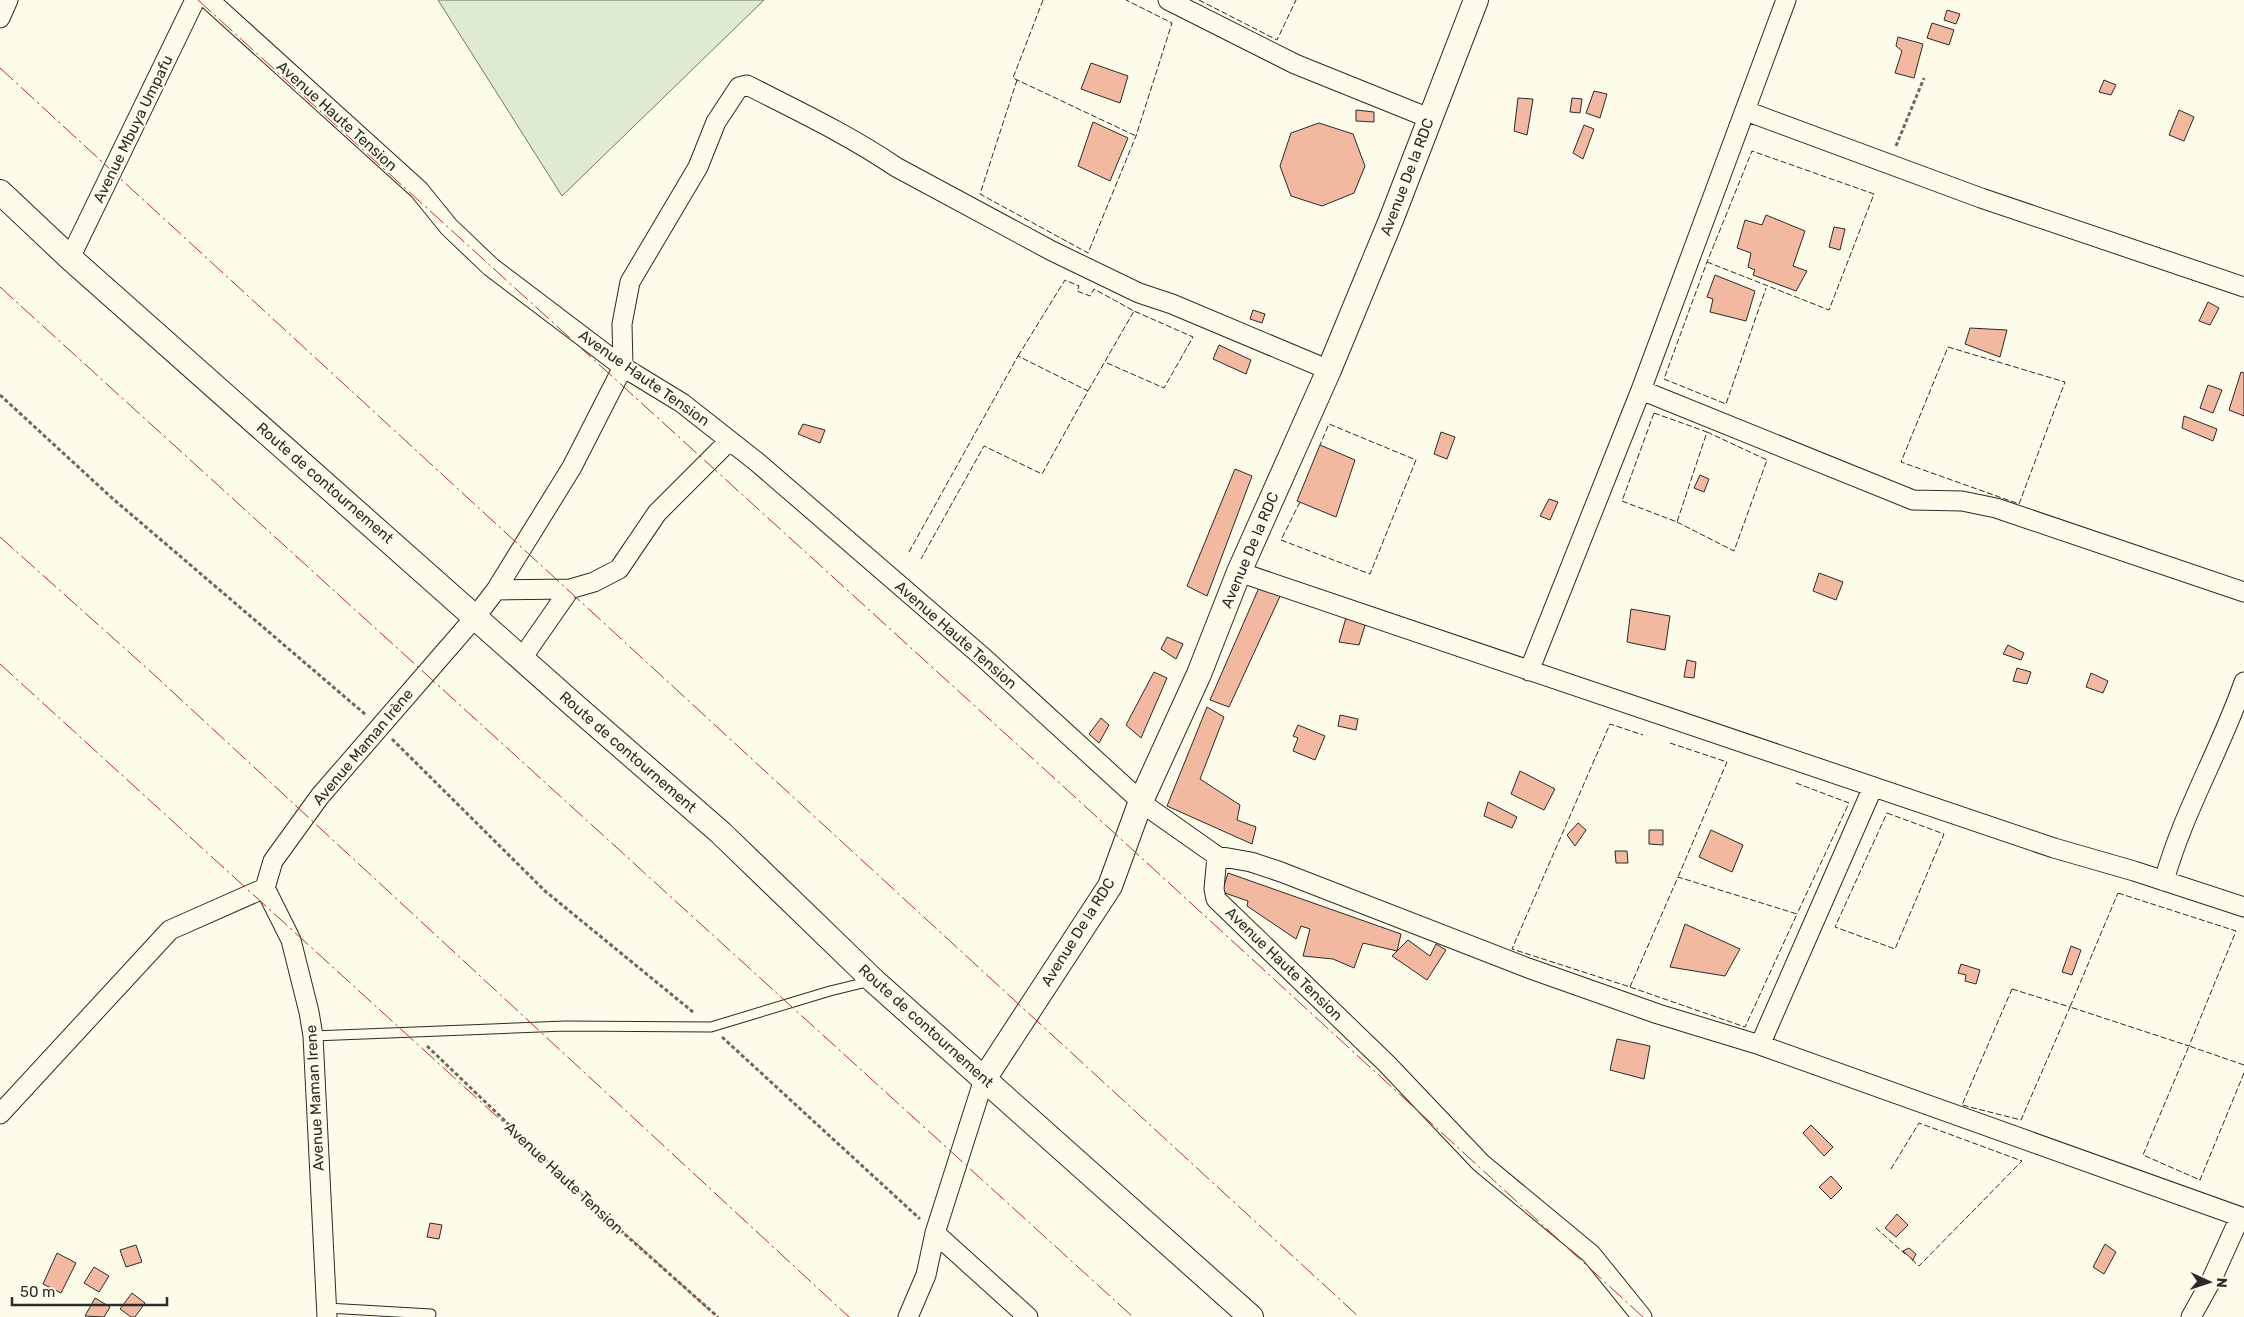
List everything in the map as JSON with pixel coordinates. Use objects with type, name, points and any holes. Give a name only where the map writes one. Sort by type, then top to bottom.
[{"type":"street","points":[[0,18],[8,0]]},
{"type":"street","name":"Avenue Mbuya Umpafu","points":[[70,258],[195,0]]},
{"type":"street","name":"Avenue Haute Tension","points":[[208,0],[418,190],[449,228],[491,267],[624,367],[682,403],[757,462],[985,659],[1141,801],[1217,856],[1214,888],[1216,899],[1386,1064],[1481,1163],[1591,1254],[1642,1317]]},
{"type":"street","points":[[1168,0],[1295,64],[1429,118]]},
{"type":"street","name":"Avenue De la RDC","points":[[984,1079],[1110,886],[1141,801],[1199,674],[1239,572],[1329,370],[1391,220],[1476,0]]},
{"type":"street","points":[[1530,671],[1642,390],[1786,0]]},
{"type":"street","points":[[624,367],[622,324],[625,299],[630,282],[698,167],[716,122],[738,87],[747,85],[809,115],[868,148],[896,167],[1115,282],[1329,370]]},
{"type":"street","points":[[1746,111],[1890,166],[2244,287]]},
{"type":"street","name":"Route de contournement","points":[[0,192],[70,258],[721,833],[874,981],[1251,1317]]},
{"type":"street","name":"Avenue Maman Irène","points":[[265,888],[273,861],[320,796],[476,616],[496,590],[572,467],[624,367]]},
{"type":"street","points":[[1642,390],[1913,500],[1962,501],[1996,508],[2244,592]]},
{"type":"street","points":[[496,590],[570,589],[594,582],[619,569],[657,513],[729,440]]},
{"type":"street","points":[[1239,572],[2054,848],[2164,881],[2244,908]]},
{"type":"street","points":[[522,658],[570,589]]},
{"type":"street","points":[[2164,881],[2172,854],[2228,725],[2244,682]]},
{"type":"street","points":[[1760,1045],[1873,787]]},
{"type":"street","points":[[1217,856],[1251,862],[1281,872],[1537,971],[1658,1014],[1760,1045],[2242,1217],[2191,1317]]},
{"type":"street","points":[[0,1114],[165,935],[265,888]]},
{"type":"street","name":"Avenue Maman Irene","points":[[265,888],[291,940],[309,1012],[312,1036],[327,1312]]},
{"type":"street","points":[[908,1317],[926,1275],[935,1233],[984,1079]]},
{"type":"street","points":[[935,1233],[1028,1317]]},
{"type":"lane","points":[[312,1036],[565,1026],[711,1027],[830,991],[874,981]]},
{"type":"lane","points":[[327,1312],[431,1314]]},
{"type":"path","points":[[1890,166],[1898,138],[1909,118],[1924,78]]},
{"type":"path","points":[[0,394],[112,498],[380,727],[545,891],[711,1027],[935,1233]]},
{"type":"path","name":"Avenue Haute Tension","points":[[414,1033],[481,1100],[602,1214],[718,1317]]},
{"type":"green space","points":[[438,0],[764,0],[562,196]]},
{"type":"building","points":[[1947,10],[1960,14],[1956,24],[1944,20]]},
{"type":"building","points":[[1932,23],[1954,30],[1949,45],[1927,38]]},
{"type":"building","points":[[1898,37],[1923,44],[1914,78],[1895,73],[1902,51],[1896,46]]},
{"type":"building","points":[[1091,63],[1128,76],[1120,103],[1081,89]]},
{"type":"building","points":[[2104,80],[2116,85],[2111,95],[2099,92]]},
{"type":"building","points":[[1594,91],[1607,94],[1600,118],[1586,113]]},
{"type":"building","points":[[1518,98],[1533,99],[1527,135],[1514,131]]},
{"type":"building","points":[[1572,98],[1582,99],[1580,113],[1570,112]]},
{"type":"building","points":[[1356,110],[1374,112],[1374,122],[1356,121]]},
{"type":"building","points":[[2179,110],[2194,117],[2184,141],[2169,135]]},
{"type":"building","points":[[1093,122],[1128,138],[1110,181],[1078,166]]},
{"type":"building","points":[[1319,123],[1353,134],[1365,166],[1354,193],[1322,206],[1291,196],[1280,166],[1291,133]]},
{"type":"building","points":[[1584,125],[1594,129],[1583,159],[1573,153]]},
{"type":"building","points":[[1766,215],[1805,231],[1793,266],[1807,271],[1796,291],[1753,275],[1755,270],[1748,267],[1751,253],[1737,248],[1745,220],[1762,225]]},
{"type":"building","points":[[1834,227],[1845,229],[1840,250],[1829,247]]},
{"type":"building","points":[[1715,275],[1755,291],[1746,321],[1710,312],[1713,299],[1707,297]]},
{"type":"building","points":[[2208,302],[2219,308],[2210,325],[2199,321]]},
{"type":"building","points":[[1253,310],[1265,314],[1262,323],[1250,319]]},
{"type":"building","points":[[1970,328],[2007,330],[2000,357],[1965,344]]},
{"type":"building","points":[[1219,345],[1251,360],[1246,374],[1213,359]]},
{"type":"building","points":[[2241,372],[2244,373],[2244,416],[2229,410]]},
{"type":"building","points":[[2208,385],[2222,390],[2213,413],[2200,408]]},
{"type":"building","points":[[2184,416],[2217,429],[2213,441],[2182,428]]},
{"type":"building","points":[[803,424],[825,430],[820,443],[798,434]]},
{"type":"building","points":[[1441,432],[1455,437],[1447,459],[1434,454]]},
{"type":"building","points":[[1320,445],[1355,460],[1336,517],[1297,501]]},
{"type":"building","points":[[1235,469],[1252,476],[1207,596],[1187,586]]},
{"type":"building","points":[[1700,475],[1709,479],[1704,492],[1694,488]]},
{"type":"building","points":[[1549,499],[1558,502],[1550,520],[1540,516]]},
{"type":"building","points":[[1819,573],[1843,582],[1836,600],[1813,591]]},
{"type":"building","points":[[1261,583],[1282,592],[1229,707],[1210,700]]},
{"type":"building","points":[[1631,609],[1670,616],[1665,650],[1627,642]]},
{"type":"building","points":[[1347,614],[1367,619],[1359,645],[1339,642]]},
{"type":"building","points":[[1167,637],[1183,644],[1176,659],[1161,649]]},
{"type":"building","points":[[2008,645],[2024,653],[2021,660],[2003,654]]},
{"type":"building","points":[[1687,660],[1696,662],[1694,678],[1684,677]]},
{"type":"building","points":[[2017,668],[2031,672],[2027,684],[2013,681]]},
{"type":"building","points":[[1154,672],[1167,678],[1141,738],[1126,725]]},
{"type":"building","points":[[2091,673],[2108,681],[2103,693],[2086,687]]},
{"type":"building","points":[[1207,707],[1224,717],[1200,779],[1240,805],[1237,820],[1256,827],[1252,844],[1167,806]]},
{"type":"building","points":[[1340,715],[1358,719],[1356,730],[1338,726]]},
{"type":"building","points":[[1101,718],[1109,725],[1099,743],[1089,734]]},
{"type":"building","points":[[1298,725],[1325,736],[1315,760],[1293,751],[1298,738],[1293,736]]},
{"type":"building","points":[[1520,771],[1555,789],[1544,810],[1511,794]]},
{"type":"building","points":[[1488,802],[1517,817],[1512,828],[1484,816]]},
{"type":"building","points":[[1578,823],[1586,830],[1575,846],[1567,835]]},
{"type":"building","points":[[1649,830],[1663,830],[1663,845],[1649,844]]},
{"type":"building","points":[[1711,830],[1743,845],[1732,872],[1699,857]]},
{"type":"building","points":[[1615,851],[1627,851],[1628,863],[1616,863]]},
{"type":"building","points":[[1228,873],[1401,934],[1397,951],[1363,943],[1354,968],[1333,959],[1303,956],[1310,929],[1301,926],[1296,939],[1247,906],[1248,901],[1222,892]]},
{"type":"building","points":[[1685,924],[1740,949],[1725,976],[1670,967]]},
{"type":"building","points":[[1408,940],[1430,956],[1436,944],[1446,950],[1427,980],[1392,956]]},
{"type":"building","points":[[2071,946],[2081,950],[2072,975],[2062,972]]},
{"type":"building","points":[[1961,964],[1980,970],[1976,984],[1965,981],[1966,975],[1958,973]]},
{"type":"building","points":[[1617,1039],[1650,1046],[1644,1079],[1610,1070]]},
{"type":"building","points":[[1811,1125],[1833,1147],[1824,1156],[1803,1133]]},
{"type":"building","points":[[1831,1176],[1842,1188],[1831,1199],[1819,1187]]},
{"type":"building","points":[[1897,1214],[1908,1225],[1896,1237],[1885,1228]]},
{"type":"building","points":[[430,1223],[442,1225],[439,1239],[427,1237]]},
{"type":"building","points":[[2105,1244],[2116,1252],[2104,1274],[2093,1267]]},
{"type":"building","points":[[136,1245],[142,1262],[126,1267],[120,1250]]},
{"type":"building","points":[[1909,1248],[1916,1254],[1913,1260],[1903,1251]]},
{"type":"building","points":[[57,1253],[76,1263],[61,1293],[43,1284]]},
{"type":"building","points":[[94,1267],[109,1276],[99,1292],[84,1283]]},
{"type":"building","points":[[132,1293],[145,1303],[135,1317],[131,1317],[120,1309]]},
{"type":"building","points":[[95,1298],[110,1307],[104,1317],[85,1316]]},
{"type":"fence","points":[[1043,0],[1013,78],[1136,136]]},
{"type":"fence","points":[[1017,80],[980,194],[1088,253],[1136,136],[1172,23],[1126,0]]},
{"type":"fence","points":[[1199,0],[1277,40],[1296,0]]},
{"type":"fence","points":[[1707,262],[1829,310],[1874,194],[1752,151],[1707,262],[1664,379],[1726,404],[1766,288]]},
{"type":"fence","points":[[1018,356],[1065,280],[1079,286],[1077,291],[1090,296],[1094,289],[1134,311],[1088,391]]},
{"type":"fence","points":[[1107,363],[1164,388],[1193,337],[1134,311]]},
{"type":"fence","points":[[1948,347],[2065,382],[2019,504],[1901,462],[1948,347]]},
{"type":"fence","points":[[909,552],[1018,356],[1088,391],[1042,474],[984,446],[921,559]]},
{"type":"fence","points":[[1654,413],[1707,432],[1677,522],[1622,501],[1654,413]]},
{"type":"fence","points":[[1300,502],[1281,540],[1370,574],[1416,460],[1329,424],[1320,445]]},
{"type":"fence","points":[[1677,522],[1734,551],[1767,460],[1707,432]]},
{"type":"fence","points":[[1630,987],[1678,877],[1797,914],[1745,1027],[1512,949],[1610,724],[1643,735]]},
{"type":"fence","points":[[1670,743],[1727,762],[1678,877]]},
{"type":"fence","points":[[1796,783],[1849,803],[1797,914]]},
{"type":"fence","points":[[1887,813],[1944,834],[1895,949],[1835,927],[1887,813]]},
{"type":"fence","points":[[2118,893],[2236,931],[2189,1046],[2070,1007],[2118,893]]},
{"type":"fence","points":[[2012,989],[2070,1007],[2021,1120],[1962,1105],[2012,989]]},
{"type":"fence","points":[[2244,1065],[2189,1046],[2143,1155],[2200,1180],[2244,1073]]},
{"type":"fence","points":[[1891,1169],[1919,1123],[2022,1161],[1919,1266],[1911,1259]]},
{"type":"fence","points":[[1876,1228],[1905,1254]]},
{"type":"power","points":[[198,0],[1064,787],[1643,1317]]},
{"type":"power","points":[[0,68],[1359,1317]]},
{"type":"power","points":[[0,287],[1133,1317]]},
{"type":"power","points":[[0,537],[150,671],[849,1317]]},
{"type":"power","points":[[0,664],[717,1317]]}]
